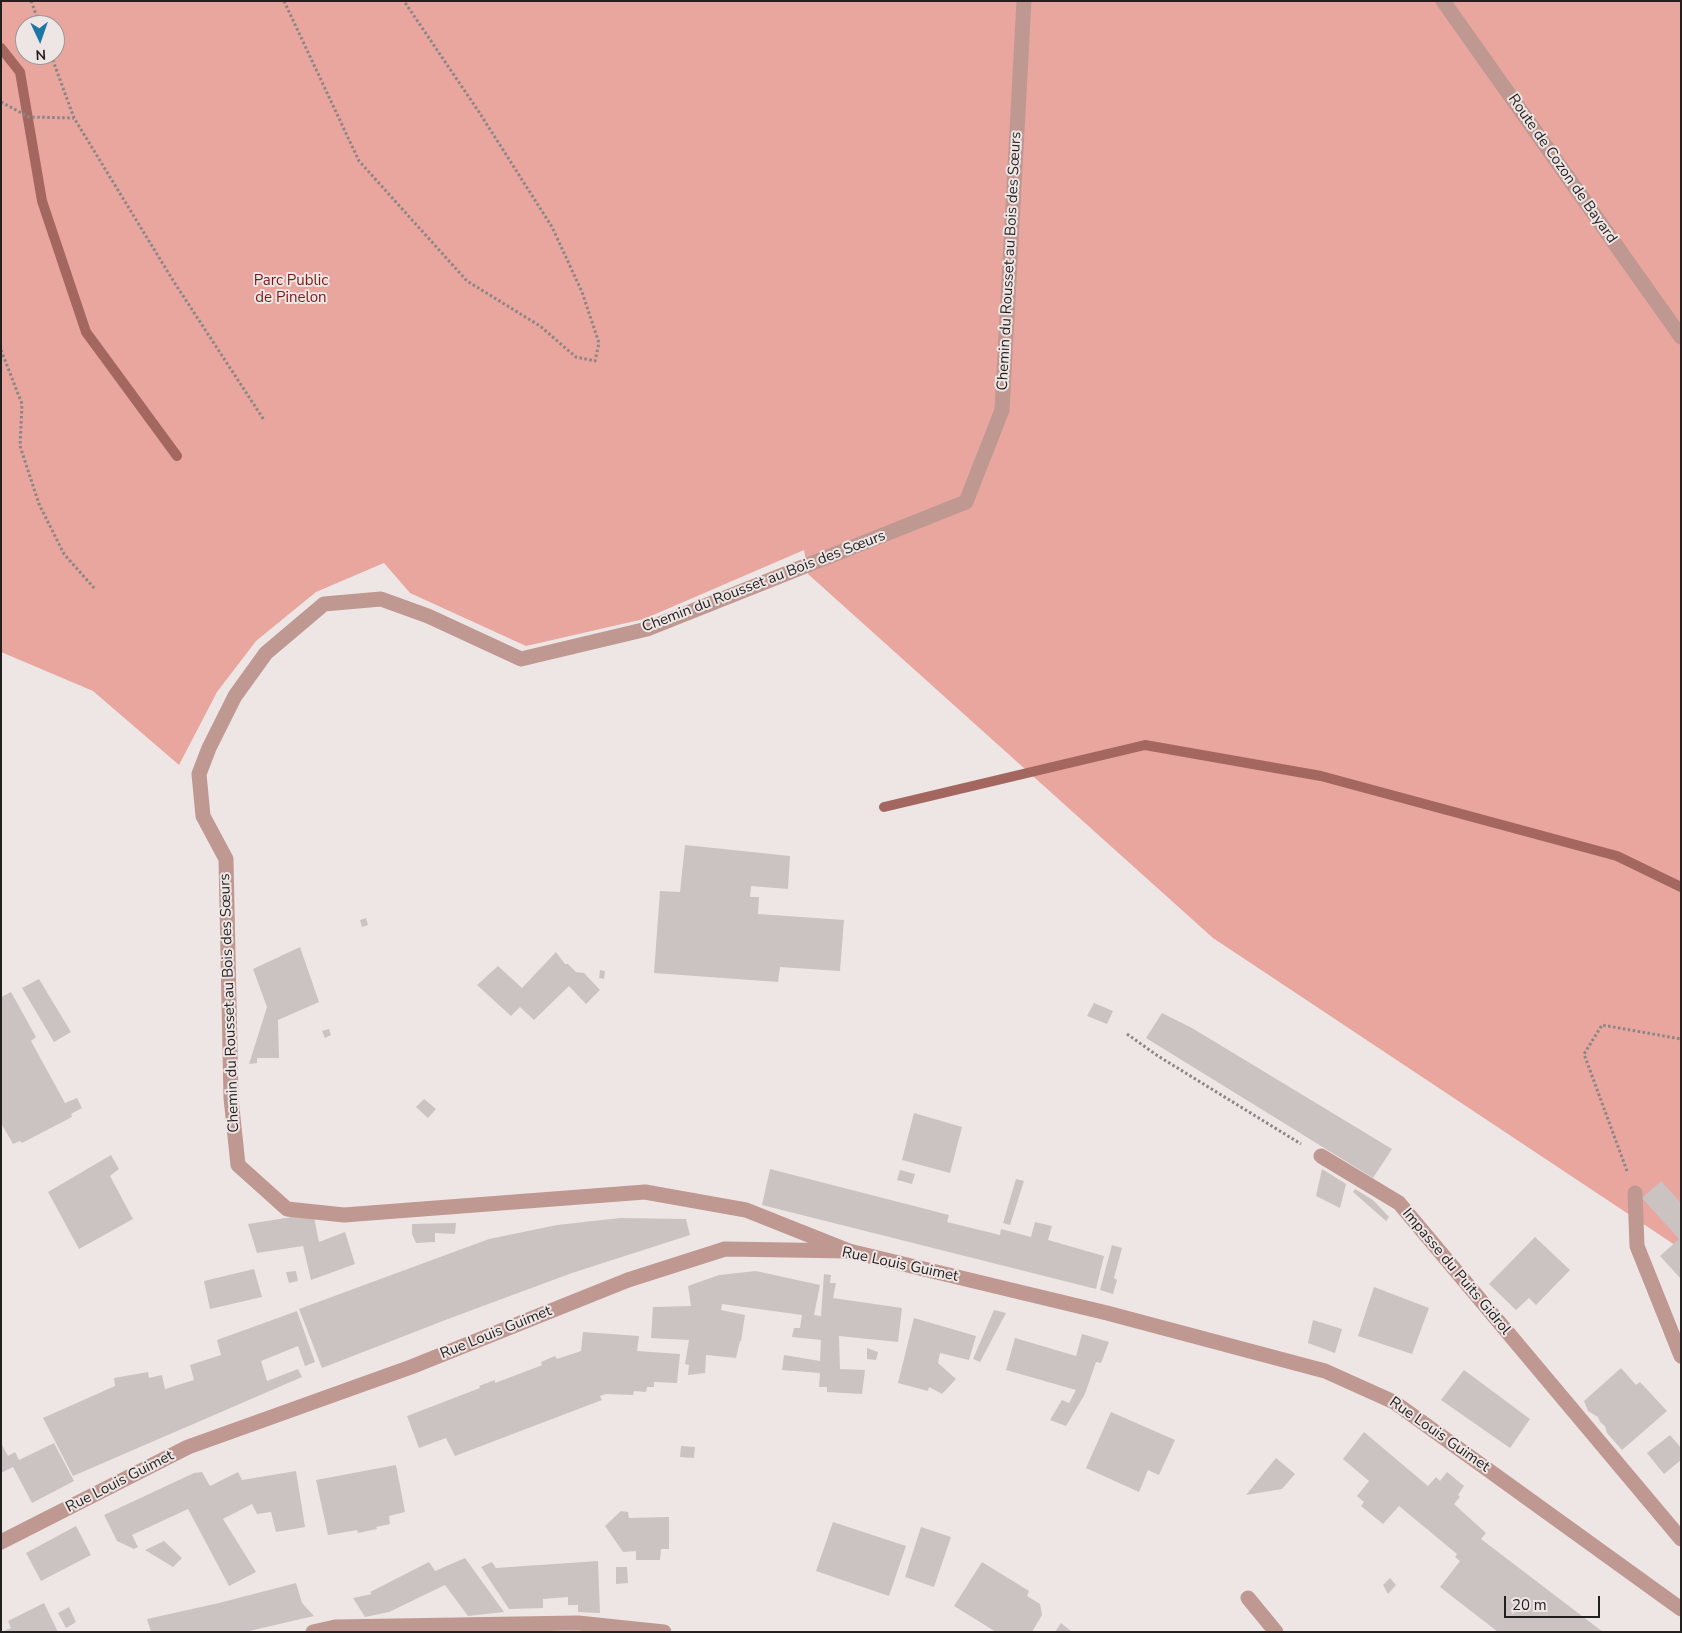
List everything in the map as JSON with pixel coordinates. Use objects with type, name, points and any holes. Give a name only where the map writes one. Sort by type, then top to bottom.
[{"type":"street","name":"Chemin du Rousset au Bois des Sœurs","points":[[848,1251],[746,1210],[645,1192],[344,1215],[287,1209],[238,1165],[231,1098],[226,859],[204,816],[199,774],[213,739],[235,696],[266,653],[324,604],[381,599],[428,616],[521,659],[647,629],[966,502],[1002,410],[1024,1]]},
{"type":"street","name":"Route de Cozon de Bayard","points":[[1443,1],[1681,337]]},
{"type":"street","name":"Impasse du Puits Gidrol","points":[[1321,1156],[1399,1203],[1681,1539]]},
{"type":"street","points":[[1635,1193],[1637,1246],[1681,1356]]},
{"type":"street","name":"Rue Louis Guimet","points":[[1,1542],[188,1447],[411,1367],[628,1280],[725,1249],[848,1251],[1107,1313],[1325,1371],[1394,1402],[1681,1609]]},
{"type":"street","points":[[1248,1598],[1276,1632]]},
{"type":"street","points":[[314,1632],[335,1627],[578,1623],[664,1632]]},
{"type":"path","points":[[32,1],[37,15]]},
{"type":"path","points":[[284,1],[359,161],[467,281],[540,326],[576,357],[595,360],[599,343],[585,300],[552,227],[479,112],[404,1]]},
{"type":"path","points":[[55,65],[74,118],[174,282],[264,420]]},
{"type":"path","points":[[1,102],[29,116],[74,118]]},
{"type":"path","points":[[1,350],[22,404],[20,446],[39,504],[64,554],[95,589]]},
{"type":"path","points":[[1635,1193],[1584,1054],[1602,1025],[1681,1039]]},
{"type":"path","points":[[1127,1034],[1158,1056],[1321,1156]]},
{"type":"green space","name":"Parc Public de Pinelon","points":[[1,1],[1681,1],[1681,1249],[1213,938],[808,574],[804,550],[644,619],[526,646],[410,593],[384,563],[316,592],[256,641],[217,692],[179,765],[93,691],[1,652]]},
{"type":"building","points":[[685,845],[790,856],[788,889],[751,886],[750,897],[759,897],[758,914],[844,920],[840,971],[780,967],[778,982],[654,973],[660,891],[680,892]]},
{"type":"building","points":[[366,918],[368,925],[362,927],[360,920]]},
{"type":"building","points":[[300,947],[319,1002],[278,1020],[279,1058],[257,1058],[257,1063],[249,1064],[267,1007],[253,969]]},
{"type":"building","points":[[556,952],[565,964],[568,964],[576,972],[584,973],[600,990],[586,1004],[569,986],[534,1020],[520,1007],[511,1016],[477,985],[498,966],[522,988]]},
{"type":"building","points":[[600,970],[605,971],[604,979],[599,978]]},
{"type":"building","points":[[39,979],[71,1032],[54,1042],[22,988]]},
{"type":"building","points":[[11,992],[36,1037],[31,1041],[65,1103],[77,1098],[82,1108],[71,1114],[72,1117],[22,1143],[20,1141],[13,1144],[1,1123],[1,997]]},
{"type":"building","points":[[1094,1003],[1113,1011],[1107,1024],[1087,1016]]},
{"type":"building","points":[[1162,1013],[1192,1028],[1392,1149],[1373,1178],[1146,1038]]},
{"type":"building","points":[[329,1029],[331,1035],[325,1038],[322,1031]]},
{"type":"building","points":[[424,1099],[436,1109],[428,1118],[416,1107]]},
{"type":"building","points":[[914,1113],[962,1127],[950,1173],[902,1160]]},
{"type":"building","points":[[111,1155],[119,1169],[110,1176],[133,1219],[79,1249],[48,1192]]},
{"type":"building","points":[[770,1169],[949,1215],[947,1222],[1000,1235],[1001,1229],[1031,1237],[1035,1222],[1052,1226],[1048,1240],[1104,1256],[1096,1289],[762,1205]]},
{"type":"building","points":[[1322,1169],[1346,1184],[1340,1208],[1316,1196]]},
{"type":"building","points":[[900,1170],[915,1174],[912,1184],[897,1180]]},
{"type":"building","points":[[1016,1179],[1024,1181],[1010,1225],[1003,1223]]},
{"type":"building","points":[[1661,1181],[1681,1203],[1681,1279],[1660,1256],[1679,1239],[1642,1198]]},
{"type":"building","points":[[1355,1189],[1373,1200],[1389,1217],[1386,1221],[1353,1192]]},
{"type":"building","points":[[298,1216],[314,1217],[319,1242],[345,1232],[355,1264],[311,1280],[303,1246],[257,1253],[248,1224]]},
{"type":"building","points":[[620,1218],[686,1219],[690,1235],[572,1273],[322,1368],[299,1309],[489,1239],[557,1225]]},
{"type":"building","points":[[456,1223],[455,1234],[435,1233],[435,1242],[416,1243],[412,1234],[412,1224]]},
{"type":"building","points":[[1535,1237],[1570,1270],[1536,1305],[1529,1298],[1516,1310],[1489,1284]]},
{"type":"building","points":[[1112,1245],[1122,1248],[1114,1278],[1117,1280],[1113,1294],[1100,1290]]},
{"type":"building","points":[[254,1269],[262,1297],[210,1309],[204,1281]]},
{"type":"building","points":[[296,1271],[298,1281],[289,1283],[286,1272]]},
{"type":"building","points":[[756,1271],[820,1285],[814,1315],[821,1316],[824,1274],[831,1275],[830,1283],[836,1283],[833,1298],[902,1308],[898,1342],[839,1336],[840,1369],[865,1370],[862,1394],[827,1392],[827,1387],[819,1387],[820,1373],[782,1370],[784,1355],[820,1361],[821,1340],[792,1337],[794,1328],[800,1328],[802,1315],[722,1304],[721,1310],[745,1315],[741,1341],[736,1358],[706,1355],[705,1373],[688,1375],[689,1365],[685,1364],[689,1340],[651,1338],[653,1307],[691,1306],[688,1286],[719,1275]]},
{"type":"building","points":[[1374,1287],[1429,1308],[1412,1354],[1358,1336]]},
{"type":"building","points":[[994,1310],[1006,1313],[980,1362],[973,1359]]},
{"type":"building","points":[[297,1311],[315,1362],[305,1366],[298,1346],[261,1361],[267,1381],[298,1369],[302,1377],[73,1476],[43,1418],[115,1386],[114,1378],[148,1372],[149,1378],[162,1375],[165,1389],[194,1380],[190,1365],[221,1355],[217,1340]]},
{"type":"building","points":[[914,1318],[976,1336],[969,1360],[940,1353],[938,1363],[956,1379],[942,1394],[929,1387],[928,1391],[898,1383]]},
{"type":"building","points":[[1313,1320],[1342,1329],[1335,1353],[1308,1343]]},
{"type":"building","points":[[583,1332],[639,1336],[637,1351],[680,1354],[677,1383],[654,1382],[654,1387],[647,1387],[646,1392],[634,1391],[633,1395],[606,1394],[600,1396],[602,1400],[455,1456],[446,1438],[419,1448],[407,1416],[480,1388],[479,1386],[495,1380],[495,1383],[540,1366],[542,1365],[541,1362],[555,1356],[557,1359],[581,1351]]},
{"type":"building","points":[[1082,1334],[1109,1342],[1101,1363],[1096,1362],[1085,1394],[1066,1426],[1050,1420],[1062,1400],[1069,1403],[1076,1390],[1006,1370],[1015,1338],[1076,1356]]},
{"type":"building","points":[[867,1348],[878,1352],[876,1360],[867,1359]]},
{"type":"building","points":[[1621,1368],[1636,1385],[1640,1382],[1667,1411],[1622,1450],[1607,1433],[1605,1426],[1598,1417],[1588,1411],[1584,1401]]},
{"type":"building","points":[[1464,1370],[1530,1419],[1510,1448],[1441,1400]]},
{"type":"building","points":[[1111,1412],[1175,1440],[1159,1475],[1148,1470],[1139,1492],[1086,1468]]},
{"type":"building","points":[[1364,1432],[1428,1486],[1436,1477],[1440,1481],[1447,1472],[1464,1486],[1458,1495],[1460,1497],[1454,1504],[1486,1533],[1481,1539],[1603,1632],[1498,1632],[1440,1587],[1460,1561],[1455,1557],[1457,1554],[1399,1506],[1383,1524],[1361,1506],[1364,1502],[1357,1496],[1369,1481],[1343,1459]]},
{"type":"building","points":[[1670,1435],[1681,1448],[1681,1460],[1664,1474],[1647,1453]]},
{"type":"building","points":[[1,1443],[8,1456],[15,1452],[19,1460],[54,1443],[74,1481],[32,1503],[13,1467],[1,1473]]},
{"type":"building","points":[[681,1446],[695,1447],[694,1458],[680,1457]]},
{"type":"building","points":[[1276,1458],[1295,1474],[1282,1489],[1246,1495]]},
{"type":"building","points":[[396,1465],[405,1512],[389,1516],[390,1524],[376,1527],[377,1529],[358,1533],[357,1530],[328,1535],[316,1480]]},
{"type":"building","points":[[296,1471],[305,1527],[276,1532],[271,1512],[257,1514],[252,1504],[223,1519],[256,1572],[229,1586],[188,1509],[132,1535],[138,1547],[134,1549],[117,1541],[104,1515],[194,1473],[202,1472],[210,1486],[238,1472],[242,1480]]},
{"type":"building","points":[[621,1511],[628,1512],[629,1518],[669,1517],[669,1549],[661,1549],[660,1560],[636,1560],[636,1551],[623,1552],[605,1526]]},
{"type":"building","points":[[833,1522],[906,1546],[889,1596],[816,1571]]},
{"type":"building","points":[[76,1526],[91,1555],[41,1581],[26,1553]]},
{"type":"building","points":[[921,1527],[951,1537],[934,1587],[905,1577]]},
{"type":"building","points":[[164,1541],[182,1558],[173,1567],[145,1550]]},
{"type":"building","points":[[465,1558],[504,1612],[468,1616],[445,1585],[389,1612],[365,1617],[353,1598],[372,1594],[370,1592],[429,1562],[435,1571]]},
{"type":"building","points":[[598,1561],[600,1613],[578,1612],[578,1605],[568,1605],[568,1597],[543,1599],[543,1608],[509,1609],[481,1567],[492,1562],[496,1568]]},
{"type":"building","points":[[982,1562],[1029,1591],[1027,1596],[1040,1604],[1042,1615],[1032,1632],[996,1632],[954,1606]]},
{"type":"building","points":[[616,1567],[627,1567],[628,1583],[616,1584]]},
{"type":"building","points":[[1390,1578],[1396,1585],[1388,1594],[1383,1585]]},
{"type":"building","points":[[296,1583],[302,1603],[314,1616],[245,1632],[151,1632],[147,1619],[219,1603]]},
{"type":"building","points":[[44,1603],[58,1632],[2,1632],[11,1628],[8,1621]]},
{"type":"building","points":[[69,1607],[76,1622],[66,1628],[58,1613]]},
{"type":"building","points":[[1061,1623],[1072,1632],[1055,1632]]},
{"type":"waterway","points":[[1,48],[20,72],[42,201],[86,332],[177,456]]},
{"type":"waterway","points":[[884,807],[1145,745],[1321,776],[1617,856],[1681,887]]}]
